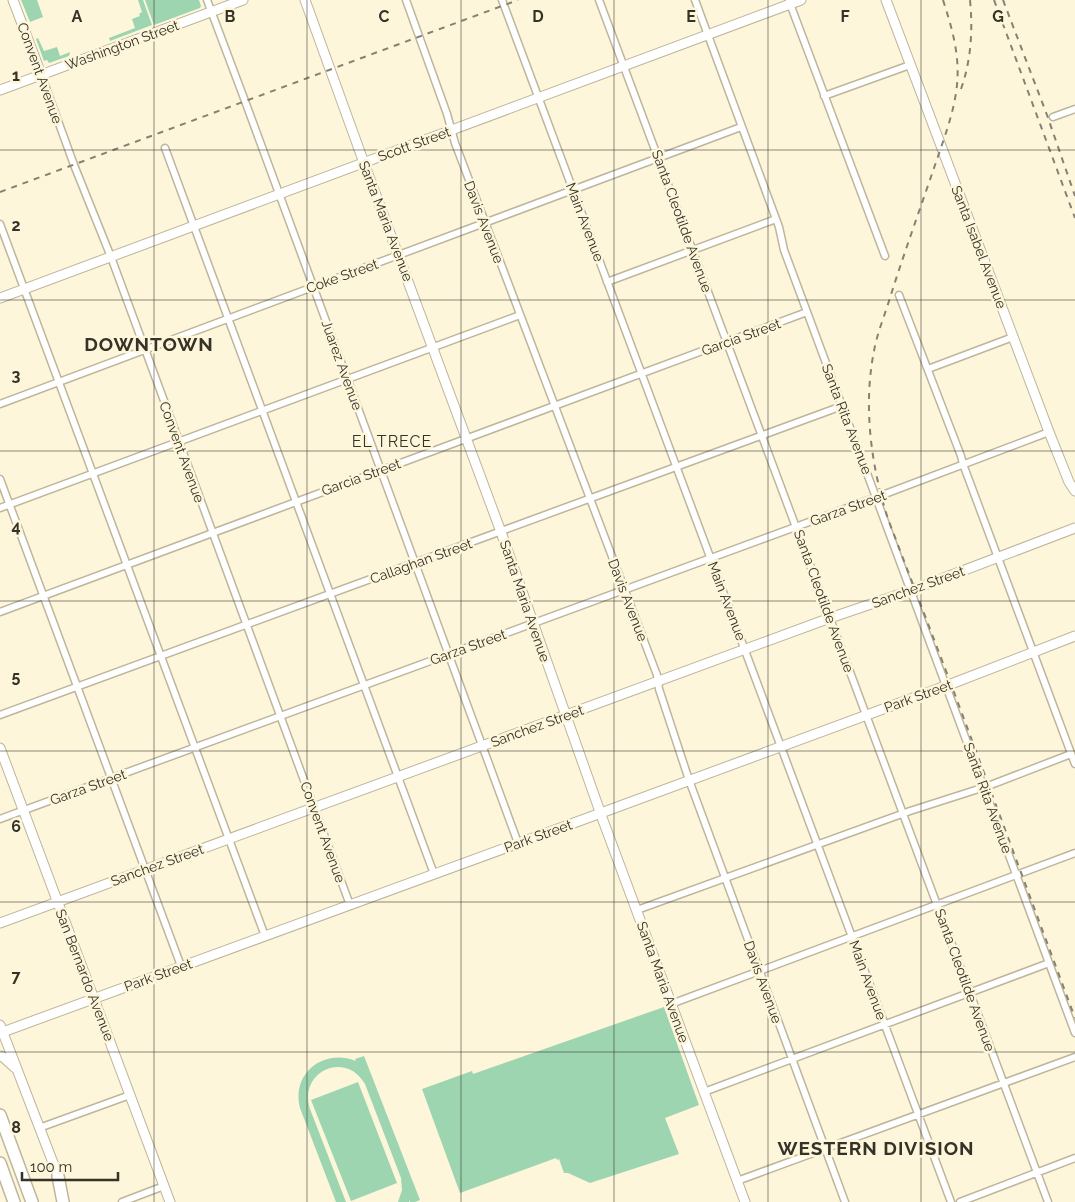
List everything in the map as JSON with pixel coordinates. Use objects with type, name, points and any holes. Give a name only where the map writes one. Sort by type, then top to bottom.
[{"type":"highway","points":[[0,1115],[32,1202]]},
{"type":"highway","points":[[0,1163],[14,1202]]},
{"type":"highway","points":[[58,1176],[63,1202]]},
{"type":"main road","name":"Convent Avenue","points":[[13,0],[41,74]]},
{"type":"main road","name":"Washington Street","points":[[0,90],[243,0]]},
{"type":"main road","name":"Santa Maria Avenue","points":[[305,0],[467,438],[636,910],[745,1202]]},
{"type":"main road","name":"Scott Street","points":[[0,298],[708,36],[790,2],[801,0]]},
{"type":"main road","name":"Santa Isabel Avenue","points":[[886,0],[1068,482],[1075,491]]},
{"type":"main road","name":"Sanchez Street","points":[[0,923],[830,618],[911,590],[1075,528]]},
{"type":"main road","name":"Park Street","points":[[1,1030],[601,813],[1075,636]]},
{"type":"main road","name":"San Bernardo Avenue","points":[[0,748],[170,1202]]},
{"type":"main road","points":[[1,1030],[68,1202]]},
{"type":"main road","points":[[0,1056],[17,1070]]},
{"type":"street","name":"Juarez Avenue","points":[[207,0],[518,843]]},
{"type":"street","name":"Davis Avenue","points":[[406,0],[438,88],[454,143],[656,675],[689,780],[845,1202]]},
{"type":"street","name":"Main Avenue","points":[[502,0],[951,1202]]},
{"type":"street","name":"Santa Cleotilde Avenue","points":[[599,0],[1048,1202]]},
{"type":"street","name":"Santa Rita Avenue","points":[[695,0],[776,219],[784,250],[1075,1033]]},
{"type":"street","points":[[790,2],[885,256]]},
{"type":"street","points":[[824,96],[910,65]]},
{"type":"street","name":"Convent Avenue","points":[[41,74],[74,165],[111,257],[350,905]]},
{"type":"street","points":[[1054,117],[1075,109]]},
{"type":"street","name":"Coke Street","points":[[0,404],[741,128]]},
{"type":"street","points":[[165,148],[434,874]]},
{"type":"street","points":[[607,282],[776,219]]},
{"type":"street","points":[[0,224],[265,936]]},
{"type":"street","points":[[899,295],[1075,764]]},
{"type":"street","name":"Garcia Street","points":[[0,612],[807,312]]},
{"type":"street","points":[[0,508],[520,314]]},
{"type":"street","points":[[928,369],[1013,337]]},
{"type":"street","name":"Callaghan Street","points":[[0,715],[842,406]]},
{"type":"street","name":"Garza Street","points":[[0,819],[796,527],[1049,432]]},
{"type":"street","points":[[0,479],[181,966]]},
{"type":"street","points":[[636,910],[818,844],[984,787],[1071,754]]},
{"type":"street","points":[[671,1004],[1075,853]]},
{"type":"street","points":[[704,1092],[1049,963]]},
{"type":"street","points":[[737,1181],[1075,1056]]},
{"type":"street","points":[[39,1128],[130,1095]]},
{"type":"street","points":[[960,1202],[1075,1158]]},
{"type":"street","points":[[122,1202],[164,1186]]},
{"type":"green space","points":[[21,0],[37,0],[43,17],[30,22]]},
{"type":"green space","points":[[138,0],[143,0],[152,25],[110,41],[109,38],[135,28],[132,19],[140,16],[139,14],[142,12]]},
{"type":"green space","points":[[145,0],[199,0],[201,6],[154,25]]},
{"type":"green space","points":[[38,38],[44,51],[57,47],[60,56],[70,52],[69,56],[49,63],[47,60],[44,61],[36,39]]},
{"type":"green space","points":[[664,1007],[699,1105],[665,1118],[679,1154],[590,1183],[564,1173],[559,1159],[557,1160],[556,1158],[460,1193],[422,1089],[472,1071],[473,1074]]},
{"type":"green space","points":[[364,1056],[420,1200],[415,1202],[410,1202],[409,1200],[409,1202],[398,1202],[402,1190],[401,1178],[365,1084],[357,1074],[347,1068],[336,1067],[326,1070],[317,1075],[311,1084],[308,1096],[310,1109],[346,1202],[336,1202],[300,1108],[300,1084],[305,1074],[313,1066],[332,1058],[356,1061],[355,1059]]},
{"type":"green space","points":[[358,1082],[397,1183],[351,1201],[311,1100]]},
{"type":"railway","points":[[0,192],[518,0]]},
{"type":"railway","points":[[943,0],[956,52],[958,74],[956,96],[951,117],[875,345],[869,393],[870,436],[877,478],[888,519],[1075,1018]]},
{"type":"railway","points":[[961,89],[967,68],[970,45],[970,0]]},
{"type":"railway","points":[[994,0],[1075,218]]},
{"type":"railway","points":[[1003,0],[1047,115],[1075,196]]},
{"type":"district","name":"DOWNTOWN","points":[[149,344]]},
{"type":"district","name":"EL TRECE","points":[[392,441]]},
{"type":"district","name":"WESTERN DIVISION","points":[[876,1148]]}]
